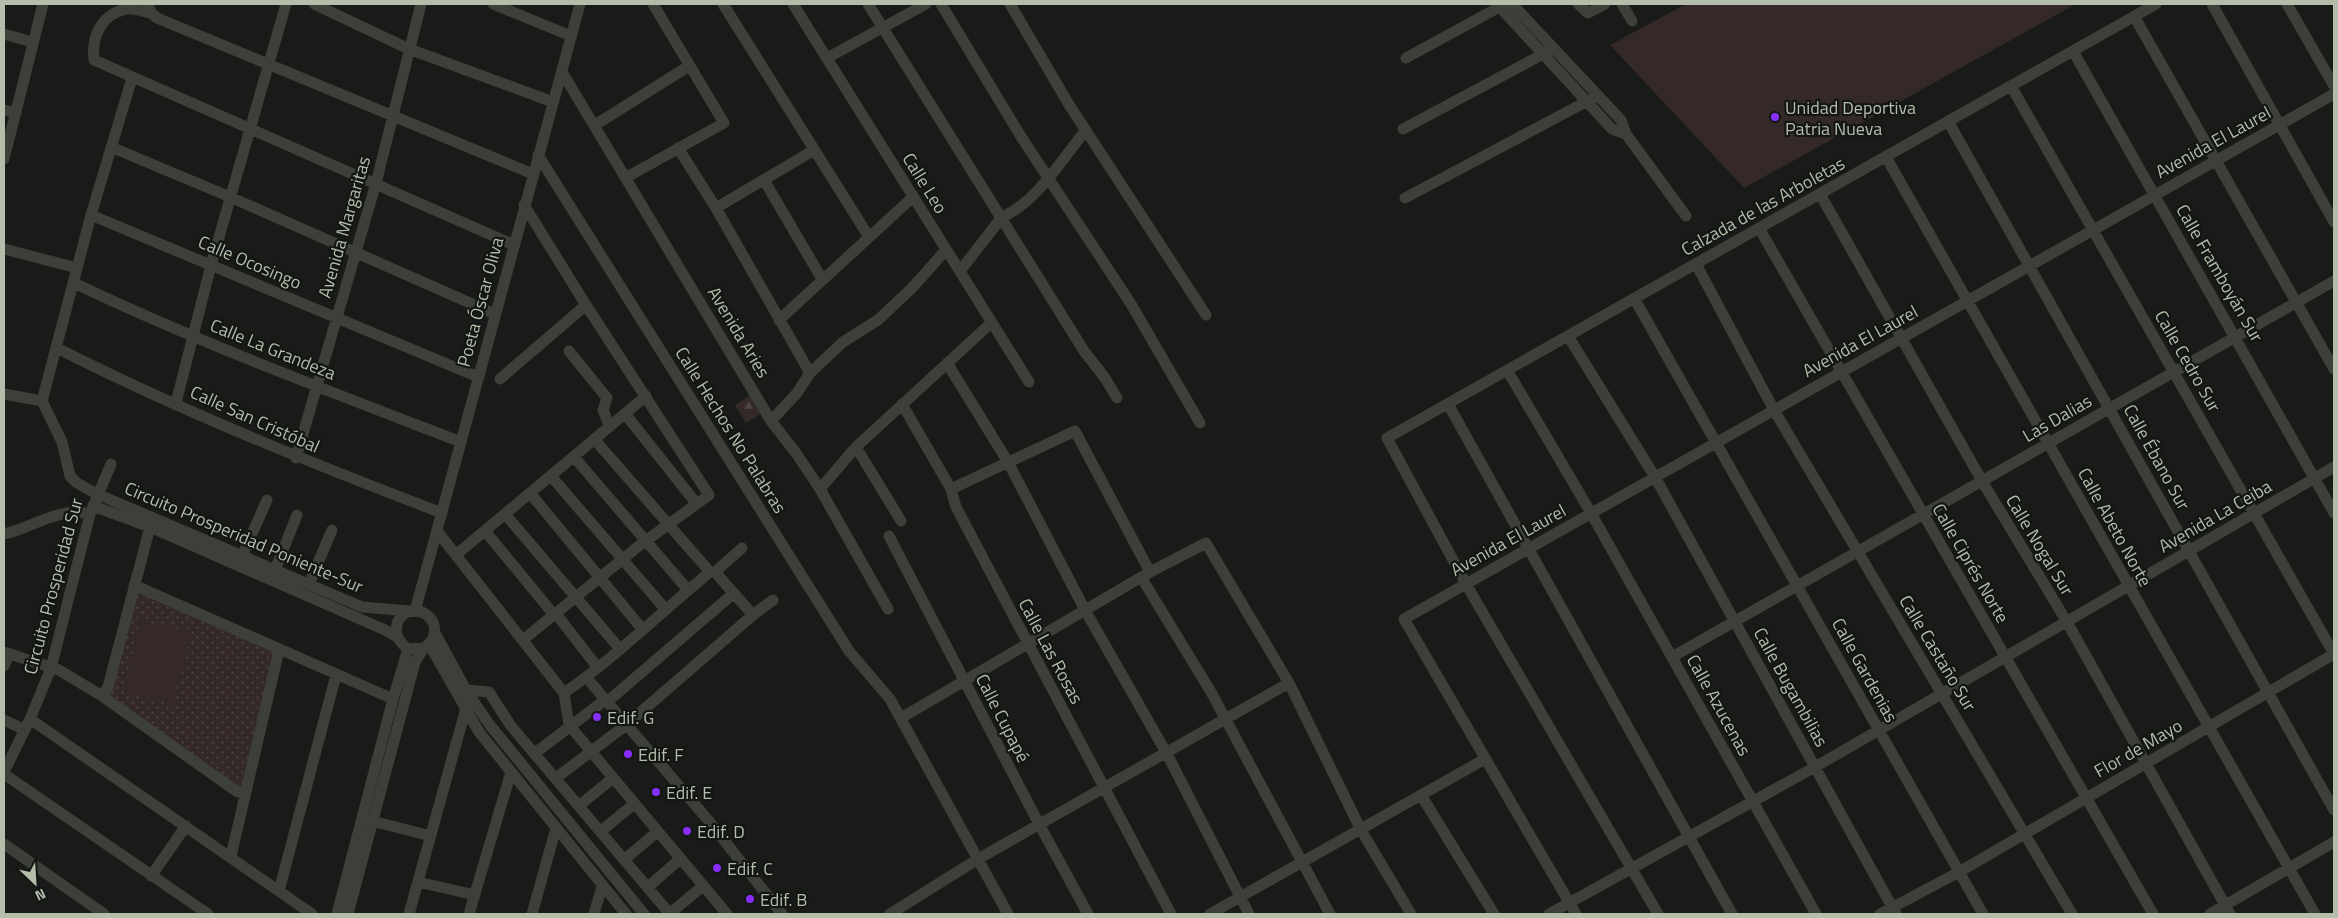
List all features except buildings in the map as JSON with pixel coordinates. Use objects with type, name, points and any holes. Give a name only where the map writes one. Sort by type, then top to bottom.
[{"type":"street","points":[[4,159],[42,4]]},
{"type":"street","points":[[176,404],[195,336],[211,265],[230,197],[252,130],[286,4]]},
{"type":"street","points":[[314,4],[409,49],[553,102]]},
{"type":"street","name":"Avenida Margaritas","points":[[296,458],[337,318],[354,252],[376,182],[421,4]]},
{"type":"street","points":[[493,4],[571,36]]},
{"type":"street","name":"Poeta Óscar Oliva","points":[[412,611],[442,513],[580,4]]},
{"type":"street","points":[[627,177],[724,123],[653,4]]},
{"type":"street","points":[[723,4],[870,238]]},
{"type":"street","name":"Calle Leo","points":[[793,4],[1029,382]]},
{"type":"street","points":[[868,4],[1084,351],[1105,378],[1116,398]]},
{"type":"street","points":[[827,58],[926,4]]},
{"type":"street","points":[[941,4],[1047,177],[1130,304],[1200,423]]},
{"type":"street","points":[[1010,4],[1086,130],[1206,315]]},
{"type":"street","points":[[1512,4],[1586,102],[1612,129],[1626,134]]},
{"type":"street","points":[[1578,4],[1588,13],[1605,4]]},
{"type":"street","points":[[1622,4],[1632,21]]},
{"type":"street","name":"Calzada de las Arboletas","points":[[1466,584],[1387,438],[2156,4]]},
{"type":"street","points":[[2212,4],[2334,222]]},
{"type":"street","points":[[2287,4],[2334,86]]},
{"type":"street","points":[[1406,58],[1500,5],[1621,120],[1626,134],[1686,216]]},
{"type":"street","points":[[514,245],[376,182],[252,130],[94,60],[93,50],[99,25],[112,15],[128,9],[152,12],[269,65],[533,174]]},
{"type":"street","points":[[2134,16],[2334,369]]},
{"type":"street","points":[[4,34],[32,42]]},
{"type":"street","name":"Calle Framboyán Sur","points":[[2073,51],[2236,336],[2334,514]]},
{"type":"street","points":[[1403,129],[1548,52]]},
{"type":"street","points":[[595,124],[689,66]]},
{"type":"street","name":"Avenida Aries","points":[[562,72],[627,177],[771,421],[796,453],[820,489],[888,609]]},
{"type":"street","points":[[4,394],[42,401],[91,215],[132,78]]},
{"type":"street","name":"Calle Cedro Sur","points":[[2011,86],[2334,654]]},
{"type":"street","name":"Avenida El Laurel","points":[[1485,759],[1404,619],[2334,94]]},
{"type":"street","points":[[1405,198],[1597,96]]},
{"type":"street","points":[[4,110],[16,113]]},
{"type":"street","name":"Calle Ébano Sur","points":[[1948,121],[2334,810]]},
{"type":"street","points":[[960,271],[1002,217],[1024,204],[1036,193],[1086,130]]},
{"type":"street","points":[[111,147],[230,197],[495,314]]},
{"type":"street","points":[[678,148],[716,208],[810,373]]},
{"type":"street","points":[[716,208],[814,150]]},
{"type":"street","name":"Calle Hechos No Palabras","points":[[538,155],[849,652],[890,699],[1008,914]]},
{"type":"street","name":"Calle Abeto Norte","points":[[1886,157],[2315,914]]},
{"type":"street","points":[[764,180],[822,279]]},
{"type":"street","name":"Calle Nogal Sur","points":[[1820,194],[1982,481],[2067,622],[2144,764],[2227,910]]},
{"type":"street","points":[[779,320],[913,197]]},
{"type":"street","points":[[524,205],[586,305],[709,495],[646,541],[524,640]]},
{"type":"street","name":"Calle Ocosingo","points":[[91,215],[478,377]]},
{"type":"street","name":"Calle Ciprés Norte","points":[[1759,228],[2153,914]]},
{"type":"street","points":[[4,249],[77,268]]},
{"type":"street","points":[[771,421],[797,393],[810,373],[844,342],[878,320],[912,288],[946,250]]},
{"type":"street","name":"Calle Castaño Sur","points":[[1696,264],[1774,410],[2072,914]]},
{"type":"street","name":"Las Dalias","points":[[1672,657],[2334,281]]},
{"type":"street","name":"Calle La Grandeza","points":[[74,283],[139,314],[316,386],[461,442]]},
{"type":"street","name":"Calle Gardenias","points":[[1634,298],[1983,914]]},
{"type":"street","points":[[500,379],[586,305]]},
{"type":"street","points":[[820,489],[856,447],[991,323]]},
{"type":"street","name":"Calle Bugambilias","points":[[1568,336],[1655,477],[1894,911]]},
{"type":"street","name":"Calle San Cristóbal","points":[[57,348],[108,374],[296,458],[442,513]]},
{"type":"street","points":[[569,351],[607,398],[603,410],[609,425]]},
{"type":"street","points":[[947,363],[1008,462],[1086,610],[1166,754],[1249,914]]},
{"type":"street","name":"Calle Azucenas","points":[[1508,370],[1591,513],[1816,914]]},
{"type":"street","points":[[457,554],[574,457],[609,425],[626,415],[646,396]]},
{"type":"street","name":"Circuito Prosperidad Poniente-Sur","points":[[42,401],[62,442],[70,476],[77,483],[97,494],[362,607],[412,611]]},
{"type":"street","name":"Calle Las Rosas","points":[[902,404],[951,489],[956,507],[1170,914]]},
{"type":"street","points":[[1448,404],[1527,549],[1732,914]]},
{"type":"street","points":[[626,415],[696,503]]},
{"type":"street","points":[[951,489],[1075,432],[1146,574],[1301,864],[1330,914]]},
{"type":"street","points":[[594,439],[753,615]]},
{"type":"street","points":[[856,447],[901,521]]},
{"type":"street","points":[[574,457],[688,590]]},
{"type":"street","name":"Circuito Prosperidad Sur","points":[[4,773],[52,668],[92,510],[111,464]]},
{"type":"street","name":"Avenida La Ceiba","points":[[1549,914],[1880,730],[2334,467]]},
{"type":"street","points":[[551,476],[666,610]]},
{"type":"street","points":[[530,494],[643,630]]},
{"type":"street","points":[[242,556],[268,500]]},
{"type":"street","name":"Circuito Prosperidad Poniente-Sur","points":[[4,534],[52,516],[92,510],[150,527],[385,630],[397,637]]},
{"type":"street","points":[[505,514],[620,649]]},
{"type":"street","points":[[275,570],[297,515]]},
{"type":"street","points":[[102,696],[108,687],[150,527]]},
{"type":"street","points":[[309,584],[332,530]]},
{"type":"street","points":[[437,531],[457,554],[564,693],[569,725],[724,913]]},
{"type":"street","points":[[485,531],[598,668]]},
{"type":"street","name":"Calle Cupapé","points":[[889,536],[1088,914]]},
{"type":"street","points":[[901,718],[1146,574],[1206,543],[1289,683],[1361,830],[1411,914]]},
{"type":"street","points":[[564,693],[598,668],[688,590],[742,548]]},
{"type":"street","points":[[1466,584],[1658,914]]},
{"type":"street","points":[[134,585],[393,699]]},
{"type":"street","points":[[535,754],[569,725],[606,701],[734,593]]},
{"type":"street","points":[[556,778],[626,725],[753,615],[773,600]]},
{"type":"street","points":[[408,649],[397,637],[395,631],[399,619],[412,611],[428,615],[432,620],[435,633],[466,690],[516,758],[644,914]]},
{"type":"street","points":[[348,914],[415,662],[435,633]]},
{"type":"street","points":[[408,649],[426,646]]},
{"type":"street","points":[[426,646],[466,708],[479,732],[626,914]]},
{"type":"street","points":[[337,914],[393,699],[408,649]]},
{"type":"street","points":[[230,856],[279,650]]},
{"type":"street","points":[[4,666],[6,653],[59,670],[102,696],[236,791],[244,794]]},
{"type":"street","name":"Flor de Mayo","points":[[1880,914],[1894,911],[2334,654]]},
{"type":"street","points":[[279,891],[336,675]]},
{"type":"street","points":[[586,677],[694,802],[782,914]]},
{"type":"street","points":[[890,914],[978,859],[1289,683]]},
{"type":"street","points":[[466,690],[489,692],[511,726],[580,805],[669,914],[703,886]]},
{"type":"street","points":[[409,914],[466,708]]},
{"type":"street","points":[[30,719],[312,914]]},
{"type":"street","points":[[4,720],[24,730]]},
{"type":"street","points":[[1210,914],[1240,899],[1485,759],[1576,914]]},
{"type":"street","points":[[469,914],[511,772]]},
{"type":"street","points":[[4,773],[208,914]]},
{"type":"street","points":[[580,805],[613,778]]},
{"type":"street","points":[[1421,795],[1494,914]]},
{"type":"street","points":[[601,831],[634,804]]},
{"type":"street","points":[[372,821],[431,836]]},
{"type":"street","points":[[151,876],[186,826]]},
{"type":"street","points":[[532,914],[556,828]]},
{"type":"street","points":[[625,859],[658,832]]},
{"type":"street","points":[[2210,914],[2227,910],[2288,869],[2334,842]]},
{"type":"street","points":[[4,844],[104,914]]},
{"type":"street","points":[[648,887],[680,859]]},
{"type":"street","points":[[418,882],[475,894]]},
{"type":"street","points":[[594,914],[602,886]]},
{"type":"green space","name":"Unidad Deportiva Patria Nueva","points":[[1686,4],[2076,4],[1744,188],[1610,45]]},
{"type":"green space","points":[[751,395],[762,413],[746,423],[735,405]]},
{"type":"green space","points":[[136,589],[275,652],[243,788],[237,788],[106,695]]},
{"type":"green space","points":[[141,621],[191,633],[173,704],[124,692]]},
{"type":"place","name":"Unidad Deportiva Patria Nueva","points":[[1775,117]]},
{"type":"place","name":"Edif. G","points":[[597,717]]},
{"type":"place","name":"Edif. F","points":[[628,754]]},
{"type":"place","name":"Edif. E","points":[[656,792]]},
{"type":"place","name":"Edif. D","points":[[687,831]]},
{"type":"place","name":"Edif. C","points":[[717,868]]},
{"type":"place","name":"Edif. B","points":[[750,899]]}]
